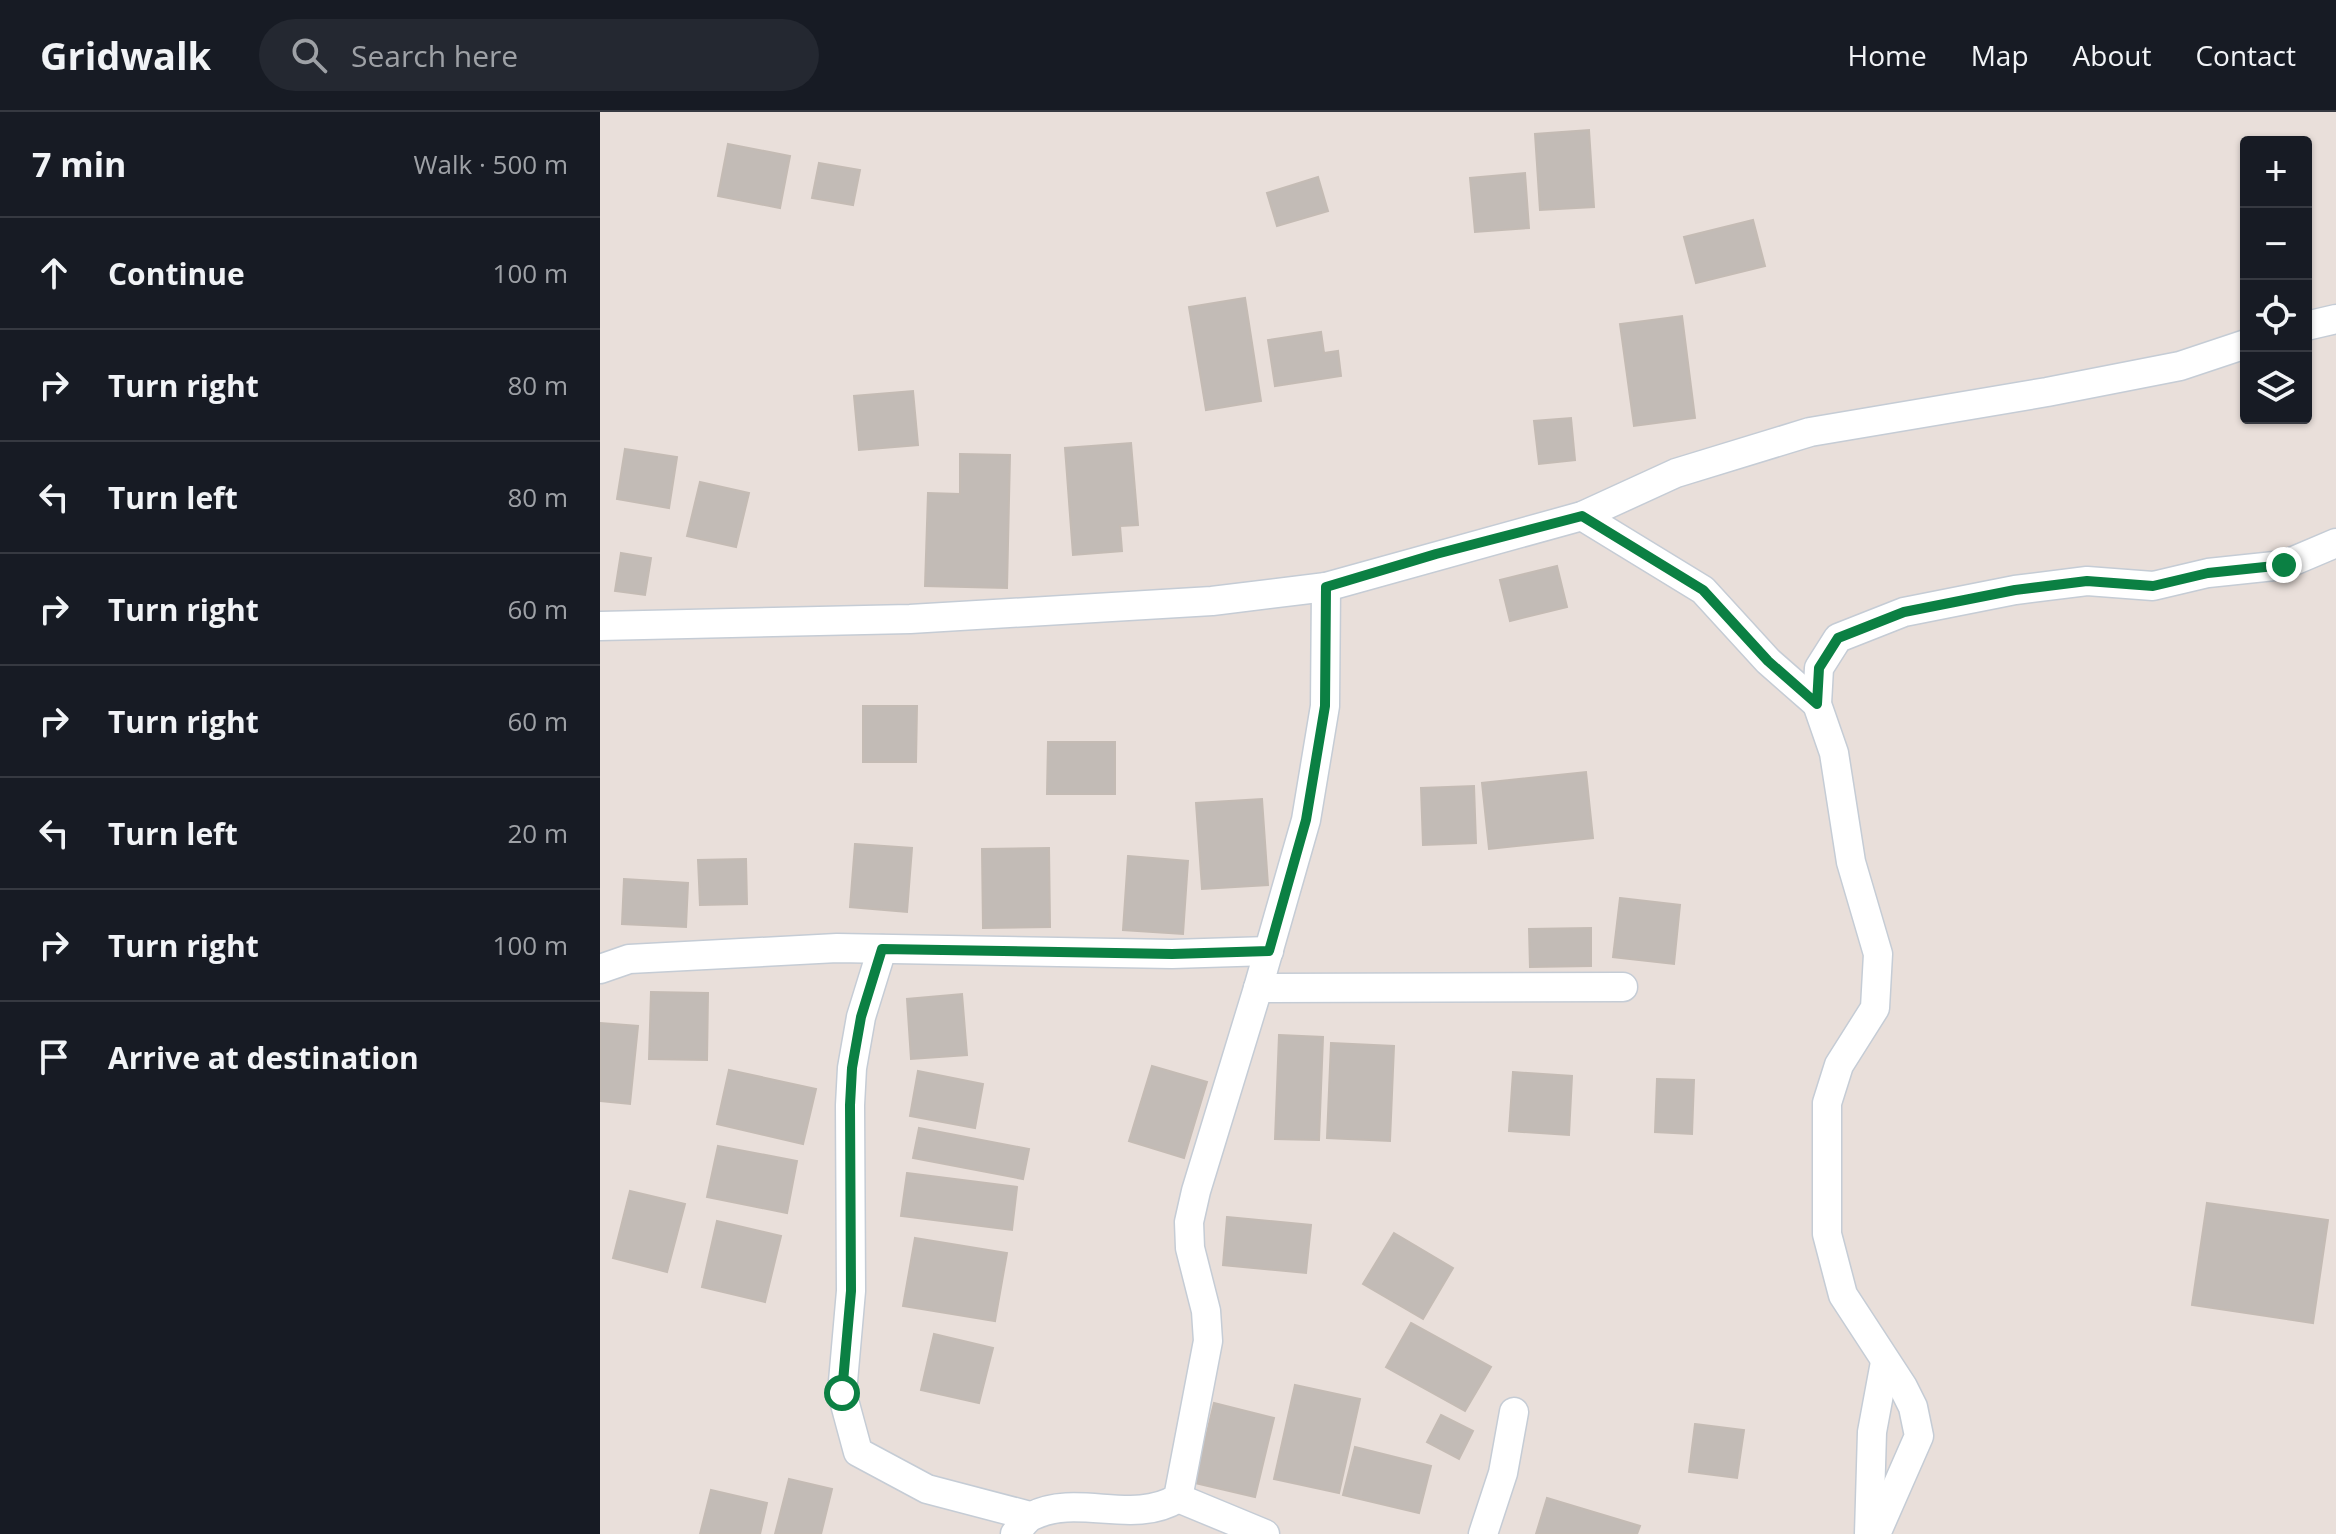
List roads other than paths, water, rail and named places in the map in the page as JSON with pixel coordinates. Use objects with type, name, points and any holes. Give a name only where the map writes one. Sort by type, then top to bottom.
[{"type":"street","points":[[2312,325],[2336,319]]},
{"type":"street","points":[[600,626],[910,619],[1212,601],[1326,587],[1436,554],[1582,516],[1676,473],[1810,432],[2165,369],[2240,346]]},
{"type":"street","points":[[1582,516],[1703,590],[1768,661],[1817,704]]},
{"type":"street","points":[[1876,1534],[1919,1436],[1913,1407],[1903,1387],[1843,1295],[1827,1234],[1827,1103],[1839,1065],[1875,1008],[1878,954],[1851,862],[1834,753],[1817,704],[1819,668],[1838,638],[1904,612],[2015,590],[2087,581],[2153,586],[2208,573],[2284,565],[2336,543]]},
{"type":"street","points":[[882,949],[861,1017],[852,1068],[850,1105],[851,1291],[842,1393],[858,1452],[927,1489],[1023,1525],[1062,1508],[1135,1511],[1166,1506],[1178,1498],[1208,1341],[1206,1311],[1190,1248],[1189,1222],[1306,820],[1325,706],[1326,587]]},
{"type":"street","points":[[600,969],[629,959],[653,957],[882,949],[1172,954],[1269,951]]},
{"type":"street","points":[[1258,988],[1623,987]]},
{"type":"street","points":[[1869,1534],[1872,1432],[1885,1362]]},
{"type":"street","points":[[1483,1534],[1499,1488],[1514,1412]]},
{"type":"street","points":[[1178,1498],[1265,1534]]}]
